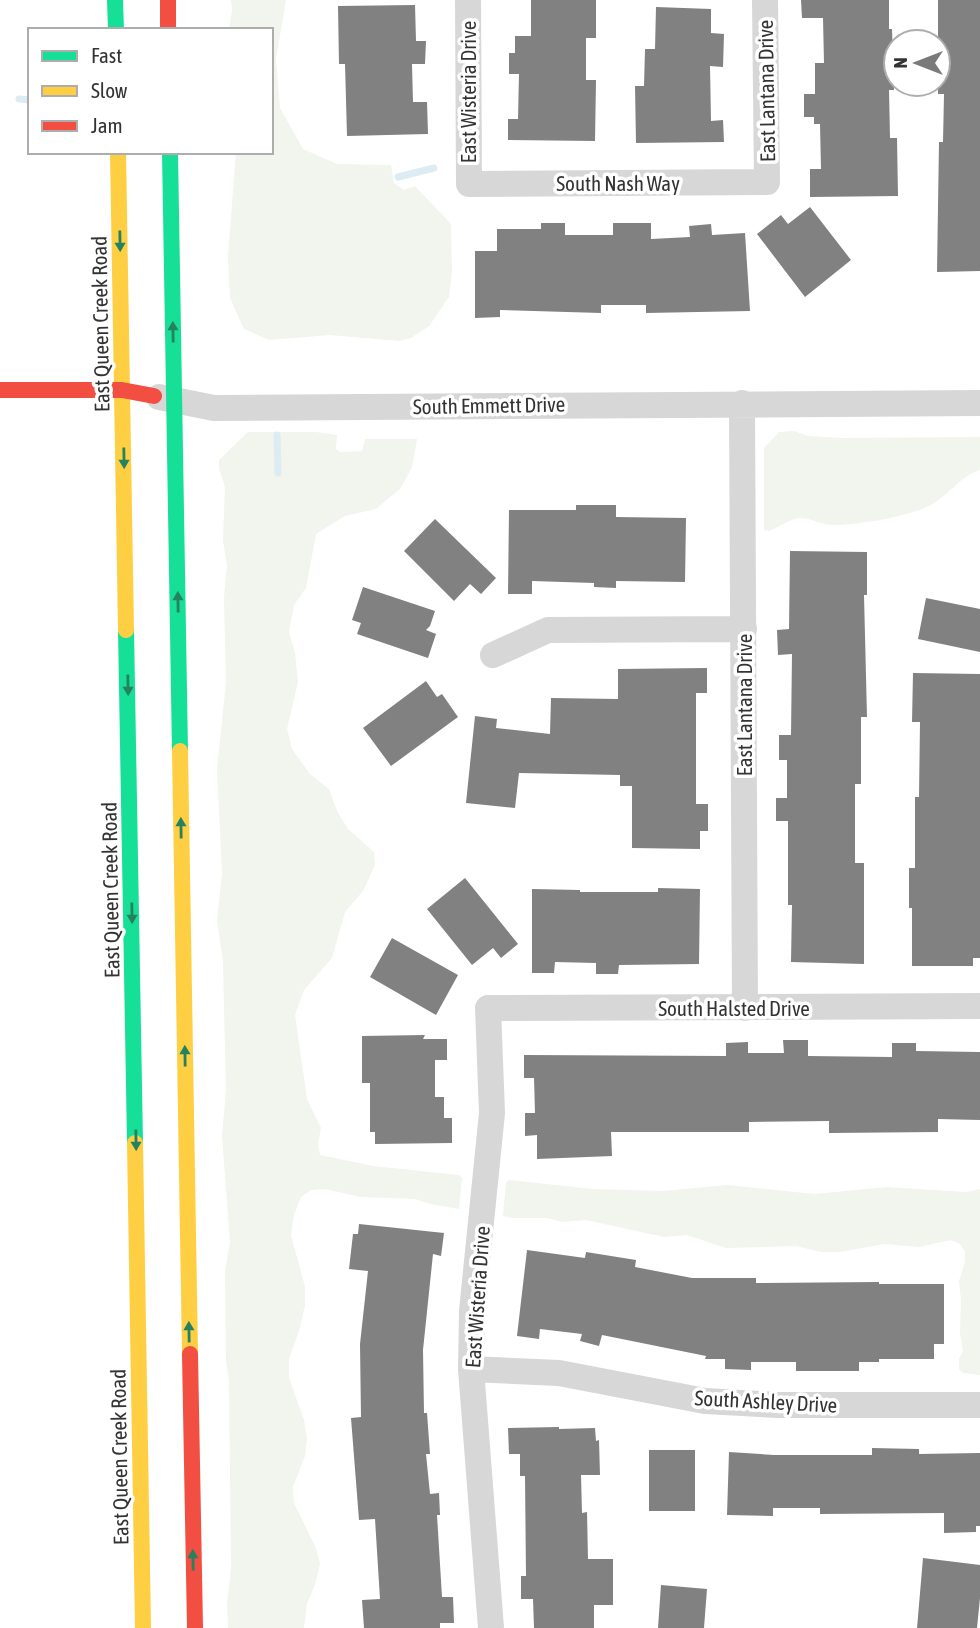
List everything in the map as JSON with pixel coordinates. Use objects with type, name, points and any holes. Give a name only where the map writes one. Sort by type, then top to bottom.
[{"type":"main road","points":[[115,0],[116,28]]},
{"type":"main road","points":[[168,0],[168,28]]},
{"type":"main road","name":"East Queen Creek Road","points":[[118,154],[143,1628]]},
{"type":"main road","points":[[170,154],[164,398],[195,1628]]},
{"type":"main road","name":"South Emmett Drive","points":[[0,390],[122,390],[164,398]]},
{"type":"street","name":"East Wisteria Drive","points":[[468,0],[469,184]]},
{"type":"street","name":"East Lantana Drive","points":[[765,0],[767,182]]},
{"type":"street","name":"South Nash Way","points":[[469,184],[767,182]]},
{"type":"street","name":"South Emmett Drive","points":[[164,398],[214,408],[980,402]]},
{"type":"street","name":"East Lantana Drive","points":[[742,403],[745,1008]]},
{"type":"street","points":[[493,656],[548,630],[744,629]]},
{"type":"street","name":"South Halsted Drive","points":[[488,1009],[980,1006]]},
{"type":"street","name":"East Wisteria Drive","points":[[488,1009],[492,1113],[472,1311],[471,1369],[491,1628]]},
{"type":"street","name":"South Ashley Drive","points":[[471,1369],[559,1373],[705,1401],[778,1405],[980,1405]]},
{"type":"shaded area","points":[[231,0],[286,0],[276,59],[280,108],[303,149],[337,164],[391,165],[394,183],[404,190],[415,186],[451,224],[452,271],[449,297],[429,326],[411,338],[399,341],[330,335],[269,340],[244,329],[230,298],[228,256],[236,154],[273,154],[273,28],[229,28]]},
{"type":"shaded area","points":[[794,431],[808,436],[841,438],[980,437],[980,470],[965,478],[938,501],[913,512],[840,525],[826,525],[799,518],[769,531],[764,530],[764,448],[779,432]]},
{"type":"shaded area","points":[[248,432],[316,432],[337,435],[336,449],[340,452],[362,451],[365,439],[417,439],[412,467],[401,488],[376,509],[345,516],[316,534],[306,588],[294,605],[289,632],[295,653],[298,682],[287,729],[292,749],[310,774],[329,789],[337,811],[348,829],[374,852],[375,865],[363,891],[345,912],[332,958],[304,990],[295,1015],[307,1099],[321,1128],[318,1143],[320,1155],[373,1166],[459,1175],[462,1178],[459,1209],[415,1199],[360,1197],[325,1189],[311,1190],[301,1197],[294,1215],[291,1235],[305,1287],[305,1305],[289,1359],[289,1378],[304,1420],[307,1439],[305,1456],[293,1487],[294,1503],[316,1548],[320,1563],[307,1604],[304,1628],[228,1628],[227,1603],[231,1568],[225,1271],[230,1242],[222,1136],[226,1090],[223,962],[217,920],[222,873],[217,768],[226,683],[224,597],[227,565],[223,541],[225,487],[219,460]]},
{"type":"shaded area","points":[[509,1180],[593,1189],[663,1191],[727,1185],[814,1194],[887,1187],[966,1192],[980,1189],[980,1375],[963,1373],[959,1369],[963,1350],[959,1281],[965,1252],[960,1244],[951,1240],[919,1247],[884,1244],[840,1252],[821,1252],[796,1246],[726,1248],[687,1235],[664,1237],[586,1220],[562,1222],[547,1218],[503,1216],[506,1182]]},
{"type":"building","points":[[531,0],[596,0],[596,38],[586,38],[586,80],[596,80],[595,141],[508,140],[508,119],[518,119],[519,74],[509,74],[509,53],[515,53],[515,36],[531,36]]},
{"type":"building","points":[[801,0],[889,0],[889,28],[882,28],[882,98],[889,98],[890,138],[897,138],[898,196],[810,197],[810,169],[821,169],[820,124],[814,124],[814,117],[804,117],[804,94],[815,94],[815,63],[824,63],[823,18],[802,18]]},
{"type":"building","points":[[938,0],[980,0],[980,271],[937,272],[939,142],[943,142],[944,98],[952,98],[952,28],[938,28]]},
{"type":"building","points":[[415,5],[416,41],[426,41],[425,64],[412,64],[413,102],[427,102],[428,134],[347,136],[345,64],[339,64],[338,6]]},
{"type":"building","points":[[656,7],[711,9],[711,33],[724,34],[723,67],[710,66],[711,121],[723,120],[724,142],[636,143],[635,86],[644,86],[645,49],[655,49]]},
{"type":"building","points":[[810,207],[851,260],[805,297],[757,234],[781,215],[788,224]]},
{"type":"building","points":[[541,223],[565,223],[565,235],[613,235],[613,223],[651,223],[651,239],[690,237],[689,226],[711,224],[712,235],[745,233],[750,311],[646,313],[646,305],[601,305],[601,313],[500,310],[500,317],[475,318],[475,251],[497,251],[497,229],[541,229]]},
{"type":"building","points":[[576,505],[616,505],[616,517],[686,518],[685,582],[616,581],[616,588],[594,587],[594,583],[532,581],[532,594],[508,594],[509,510],[576,510]]},
{"type":"building","points":[[435,519],[496,578],[481,594],[470,584],[454,601],[404,551]]},
{"type":"building","points":[[790,551],[867,552],[867,595],[864,595],[867,717],[861,717],[861,784],[855,784],[855,863],[864,863],[864,964],[791,962],[792,905],[788,905],[788,821],[776,821],[776,798],[787,798],[787,760],[779,760],[779,735],[791,735],[792,654],[778,655],[777,630],[789,629]]},
{"type":"building","points":[[363,587],[435,611],[426,630],[436,634],[428,658],[357,634],[361,623],[352,620]]},
{"type":"building","points":[[926,598],[980,609],[980,652],[918,639]]},
{"type":"building","points":[[707,668],[707,693],[696,693],[696,804],[708,804],[708,831],[700,831],[700,849],[632,848],[632,786],[620,786],[620,775],[519,773],[515,808],[466,803],[475,716],[497,719],[496,728],[550,734],[551,698],[618,699],[618,669]]},
{"type":"building","points":[[913,673],[980,674],[980,958],[973,958],[973,966],[912,966],[909,868],[915,868],[915,797],[919,797],[920,722],[912,722]]},
{"type":"building","points":[[426,681],[437,697],[442,694],[458,717],[391,766],[363,728]]},
{"type":"building","points":[[465,878],[518,944],[501,958],[493,948],[472,965],[427,909]]},
{"type":"building","points":[[658,888],[700,889],[699,964],[619,965],[618,974],[596,974],[596,963],[555,962],[554,973],[532,973],[532,889],[658,892]]},
{"type":"building","points":[[392,938],[458,975],[436,1015],[370,977]]},
{"type":"building","points":[[425,1035],[423,1039],[447,1039],[447,1060],[435,1060],[435,1097],[444,1097],[444,1118],[452,1118],[452,1143],[375,1144],[375,1132],[370,1132],[370,1083],[362,1083],[362,1036]]},
{"type":"building","points":[[783,1040],[808,1040],[808,1056],[892,1057],[892,1043],[916,1043],[916,1051],[980,1052],[980,1120],[938,1119],[938,1132],[829,1133],[829,1121],[749,1122],[749,1132],[611,1132],[612,1156],[537,1159],[537,1135],[525,1136],[525,1113],[535,1113],[534,1078],[524,1078],[524,1055],[726,1056],[726,1043],[748,1042],[748,1053],[784,1053]]},
{"type":"building","points":[[359,1224],[444,1233],[441,1256],[433,1254],[423,1350],[430,1494],[439,1493],[440,1515],[437,1515],[442,1597],[453,1597],[454,1623],[440,1623],[440,1628],[364,1628],[362,1600],[380,1599],[375,1519],[359,1520],[351,1418],[361,1417],[360,1344],[368,1271],[349,1269],[353,1234],[358,1234]]},
{"type":"building","points":[[527,1250],[585,1258],[586,1252],[636,1260],[635,1267],[692,1278],[756,1278],[756,1283],[944,1284],[944,1344],[934,1344],[934,1359],[879,1359],[879,1362],[859,1362],[859,1371],[796,1371],[796,1362],[751,1362],[751,1370],[725,1369],[725,1359],[705,1359],[706,1356],[602,1335],[599,1346],[580,1341],[582,1334],[540,1329],[539,1339],[517,1336]]},
{"type":"building","points":[[508,1428],[595,1428],[596,1441],[599,1440],[600,1475],[581,1475],[582,1513],[587,1512],[588,1559],[613,1559],[613,1605],[594,1605],[594,1628],[534,1628],[533,1599],[521,1599],[521,1576],[526,1576],[525,1476],[520,1476],[520,1454],[509,1454]]},
{"type":"building","points":[[872,1448],[919,1449],[919,1454],[980,1453],[980,1526],[976,1526],[976,1532],[944,1533],[944,1513],[820,1514],[820,1508],[773,1508],[773,1516],[727,1515],[729,1452],[872,1455]]},
{"type":"building","points":[[649,1450],[695,1450],[695,1511],[649,1511]]},
{"type":"building","points":[[923,1558],[980,1565],[977,1628],[917,1628]]},
{"type":"building","points":[[661,1585],[707,1589],[704,1628],[658,1628]]},
{"type":"waterway","points":[[19,99],[28,100]]},
{"type":"waterway","points":[[398,177],[434,168]]},
{"type":"waterway","points":[[277,435],[278,473]]},
{"type":"traffic: fast","points":[[115,0],[116,28]]},
{"type":"traffic: fast","points":[[170,154],[180,751]]},
{"type":"traffic: fast","points":[[126,630],[135,1143]]},
{"type":"traffic: slow","points":[[118,154],[126,630]]},
{"type":"traffic: slow","points":[[180,751],[190,1354]]},
{"type":"traffic: slow","points":[[135,1143],[143,1628]]},
{"type":"traffic: jam","points":[[168,0],[168,28]]},
{"type":"traffic: jam","points":[[0,390],[122,390],[154,396]]},
{"type":"traffic: jam","points":[[190,1354],[195,1628]]}]
